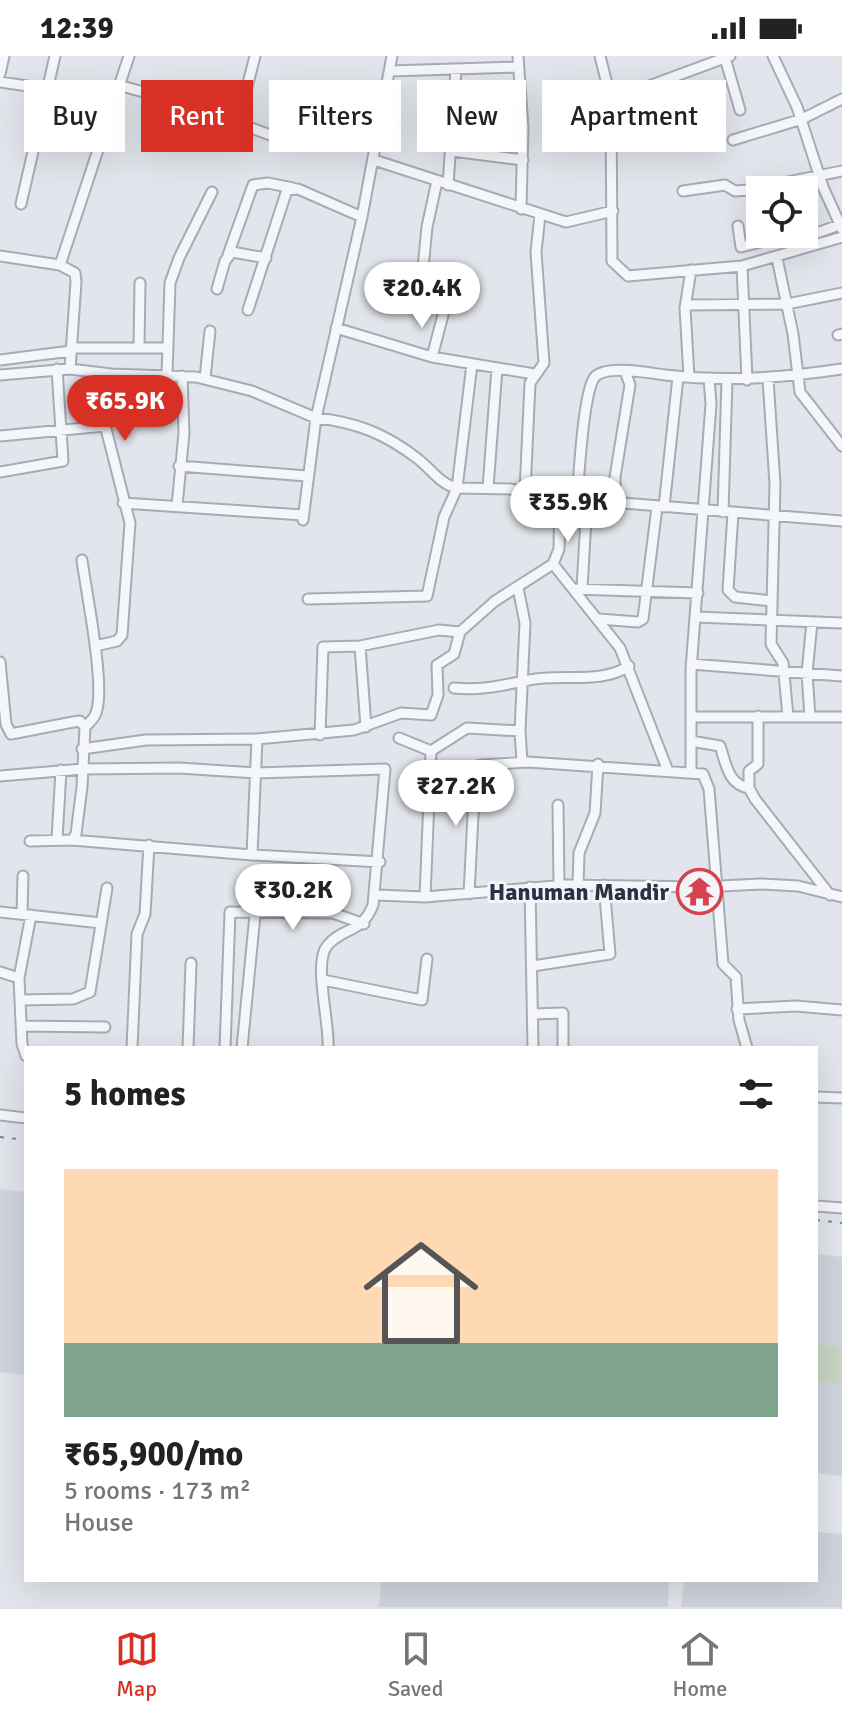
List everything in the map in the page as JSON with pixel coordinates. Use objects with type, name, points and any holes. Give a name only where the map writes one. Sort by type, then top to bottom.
[{"type":"street","points":[[0,74],[4,56]]},
{"type":"street","points":[[50,80],[55,56]]},
{"type":"street","points":[[120,80],[129,56]]},
{"type":"street","points":[[249,80],[255,56]]},
{"type":"street","points":[[123,503],[303,518],[316,418],[374,160],[392,56]]},
{"type":"street","points":[[600,56],[606,80]]},
{"type":"street","points":[[773,56],[802,119],[820,176],[841,227],[818,233]]},
{"type":"street","points":[[665,80],[727,57],[740,110]]},
{"type":"street","points":[[390,71],[456,69],[518,62],[523,160],[521,209]]},
{"type":"street","points":[[455,80],[456,69]]},
{"type":"street","points":[[0,82],[24,86]]},
{"type":"street","points":[[733,140],[802,119],[842,99]]},
{"type":"street","points":[[21,204],[33,152]]},
{"type":"street","points":[[60,265],[96,152]]},
{"type":"street","points":[[448,185],[452,152]]},
{"type":"street","points":[[460,152],[523,160]]},
{"type":"street","points":[[612,152],[612,261],[622,273],[637,276],[742,266],[842,237]]},
{"type":"street","points":[[374,160],[566,222],[613,211]]},
{"type":"street","points":[[683,191],[725,185],[735,191],[842,171]]},
{"type":"street","points":[[380,285],[421,289],[427,227],[437,181]]},
{"type":"street","points":[[217,289],[253,185],[266,183],[293,188],[362,217]]},
{"type":"street","points":[[248,310],[285,195],[293,188]]},
{"type":"street","points":[[167,375],[170,283],[212,192]]},
{"type":"street","points":[[525,492],[525,444],[534,374],[544,363],[536,252],[540,215]]},
{"type":"street","points":[[738,226],[741,247],[746,246]]},
{"type":"street","points":[[228,255],[243,252],[266,258]]},
{"type":"street","points":[[0,256],[60,265],[75,273],[70,369]]},
{"type":"street","points":[[777,258],[802,398],[842,446]]},
{"type":"street","points":[[742,266],[747,380]]},
{"type":"street","points":[[689,377],[686,305],[691,270]]},
{"type":"street","points":[[139,347],[140,283]]},
{"type":"street","points":[[686,305],[787,304],[842,293]]},
{"type":"street","points":[[432,357],[444,311]]},
{"type":"street","points":[[336,328],[432,357],[534,374]]},
{"type":"street","points":[[205,378],[210,331]]},
{"type":"street","points":[[0,360],[71,349],[168,348]]},
{"type":"street","points":[[308,599],[427,596],[444,517],[457,488],[472,364]]},
{"type":"street","points":[[488,488],[497,368]]},
{"type":"street","points":[[0,472],[63,461],[57,369]]},
{"type":"street","points":[[0,375],[70,369],[105,374],[205,378],[266,396],[316,418],[358,424],[374,431],[419,459],[450,487],[842,521]]},
{"type":"street","points":[[578,589],[582,500],[595,377],[607,372],[625,371],[747,380],[842,369]]},
{"type":"street","points":[[615,503],[615,477],[630,385],[625,371]]},
{"type":"street","points":[[95,646],[117,641],[122,635],[130,529],[105,426],[105,374]]},
{"type":"street","points":[[177,506],[184,433],[182,376]]},
{"type":"street","points":[[599,619],[638,622],[646,613],[678,377]]},
{"type":"street","points":[[691,771],[691,664],[711,404],[709,378]]},
{"type":"street","points":[[768,379],[775,484],[771,644],[784,671],[788,717]]},
{"type":"street","points":[[727,380],[728,590],[735,597],[772,601]]},
{"type":"street","points":[[0,436],[105,426]]},
{"type":"street","points":[[179,466],[307,476]]},
{"type":"street","points":[[82,749],[146,740],[320,735],[366,727],[394,715],[425,717],[435,712],[437,665],[454,654],[460,632],[495,601],[553,564],[559,549],[560,498]]},
{"type":"street","points":[[72,840],[83,769],[85,727],[97,711],[95,646],[82,560]]},
{"type":"street","points":[[553,564],[578,589],[629,666],[668,771]]},
{"type":"street","points":[[518,588],[525,623],[521,683],[522,762]]},
{"type":"street","points":[[578,589],[698,593]]},
{"type":"street","points":[[696,617],[842,623]]},
{"type":"street","points":[[810,717],[807,673],[812,622]]},
{"type":"street","points":[[320,735],[321,651],[327,646],[360,646],[431,631],[460,632]]},
{"type":"street","points":[[360,646],[366,727]]},
{"type":"street","points":[[691,664],[842,676]]},
{"type":"street","points":[[0,665],[6,724],[11,734],[80,721],[85,727]]},
{"type":"street","points":[[454,688],[504,687],[614,674],[629,666]]},
{"type":"street","points":[[749,788],[749,771],[759,760],[758,716]]},
{"type":"street","points":[[691,717],[842,717]]},
{"type":"street","points":[[431,751],[467,728],[520,731]]},
{"type":"street","points":[[399,738],[431,751]]},
{"type":"street","points":[[252,855],[257,739]]},
{"type":"street","points":[[691,741],[720,746],[730,776],[737,784],[749,788],[830,895]]},
{"type":"street","points":[[425,897],[431,751]]},
{"type":"street","points":[[431,776],[481,765],[522,762],[598,764],[703,774],[708,779],[723,964],[736,977],[737,1009],[745,1046]]},
{"type":"street","points":[[578,885],[579,853],[595,813],[598,764]]},
{"type":"street","points":[[469,894],[473,815],[481,765]]},
{"type":"street","points":[[0,776],[83,769],[179,768],[256,773],[385,769],[377,895],[364,924],[327,947],[321,959],[328,1046]]},
{"type":"street","points":[[57,840],[61,770]]},
{"type":"street","points":[[558,805],[559,885]]},
{"type":"street","points":[[30,841],[72,840],[380,862]]},
{"type":"street","points":[[132,1046],[137,934],[145,914],[149,845]]},
{"type":"street","points":[[23,876],[26,914],[19,978],[24,1046]]},
{"type":"street","points":[[377,895],[425,897],[559,885],[790,885],[842,897]]},
{"type":"street","points":[[533,966],[610,954],[604,885]]},
{"type":"street","points":[[530,887],[533,1046]]},
{"type":"street","points":[[21,1000],[86,996],[90,992],[107,888]]},
{"type":"street","points":[[0,912],[101,923]]},
{"type":"street","points":[[225,1046],[230,912],[255,915],[333,913],[364,924]]},
{"type":"street","points":[[242,1046],[255,915]]},
{"type":"street","points":[[323,980],[422,1000],[427,959]]},
{"type":"street","points":[[188,1046],[191,963]]},
{"type":"street","points":[[0,972],[19,978]]},
{"type":"street","points":[[737,1009],[796,1006],[842,1010]]},
{"type":"street","points":[[533,1014],[563,1013],[563,1046]]},
{"type":"street","points":[[21,1026],[105,1027]]},
{"type":"street","points":[[818,1097],[842,1098]]},
{"type":"street","points":[[0,1115],[24,1118]]},
{"type":"street","points":[[818,1206],[842,1208]]},
{"type":"shaded area","points":[[0,1189],[24,1192],[24,1375],[0,1372]]},
{"type":"shaded area","points":[[818,1254],[842,1257],[842,1476],[818,1473]]},
{"type":"shaded area","points":[[818,1532],[842,1534],[842,1607],[681,1607],[684,1582],[818,1582]]},
{"type":"shaded area","points":[[381,1582],[669,1582],[668,1607],[379,1607]]},
{"type":"green space","points":[[818,1344],[842,1347],[842,1384],[818,1382]]},
{"type":"railway","points":[[0,1137],[24,1140]]},
{"type":"railway","points":[[818,1220],[842,1223]]},
{"type":"place","name":"Hanuman Mandir","points":[[700,892]]}]
